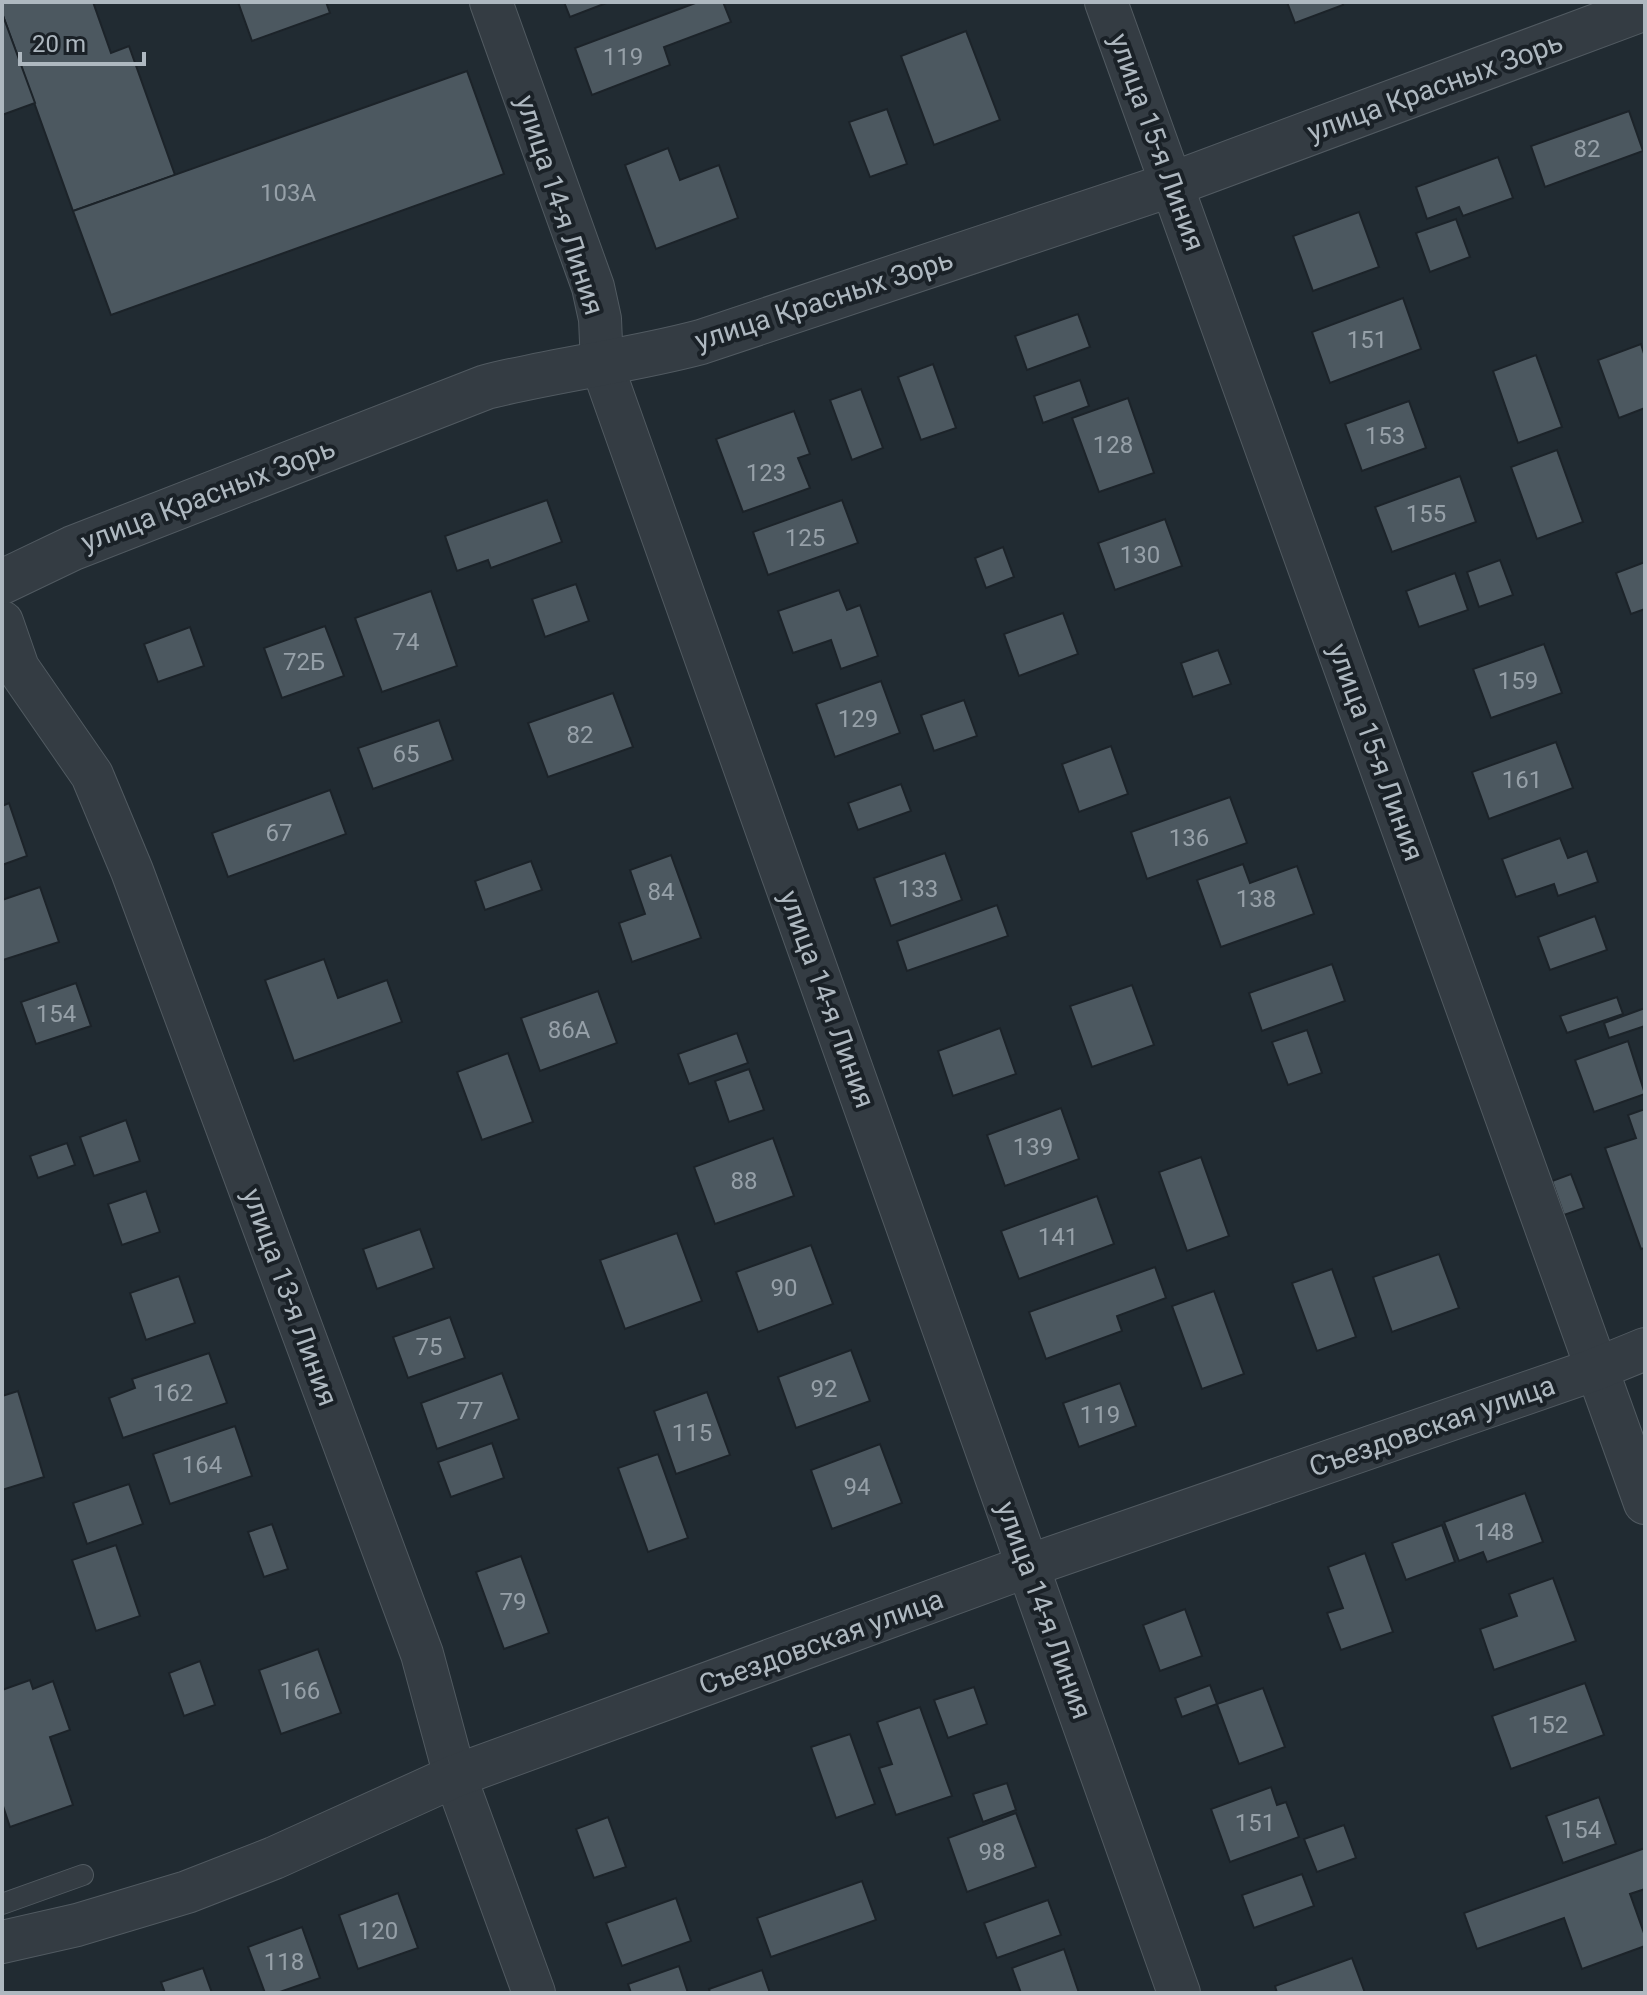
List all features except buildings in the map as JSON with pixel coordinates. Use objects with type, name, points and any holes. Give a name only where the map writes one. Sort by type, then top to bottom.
[{"type":"street","name":"улица 14-я Линия","points":[[491,2],[593,287],[600,319],[602,365],[1179,1993]]},
{"type":"street","name":"улица 15-я Линия","points":[[1106,2],[1645,1503]]},
{"type":"street","name":"улица Красных Зорь","points":[[2,582],[73,548],[486,387],[701,342],[1173,184],[1645,8]]},
{"type":"street","name":"улица 13-я Линия","points":[[2,622],[18,668],[92,775],[132,871],[422,1654],[455,1776],[534,1993]]},
{"type":"street","name":"Съездовская улица","points":[[2,1942],[77,1925],[187,1892],[274,1858],[455,1776],[1028,1566],[1596,1369],[1645,1349]]},
{"type":"lane","points":[[2,1904],[83,1875]]}]
